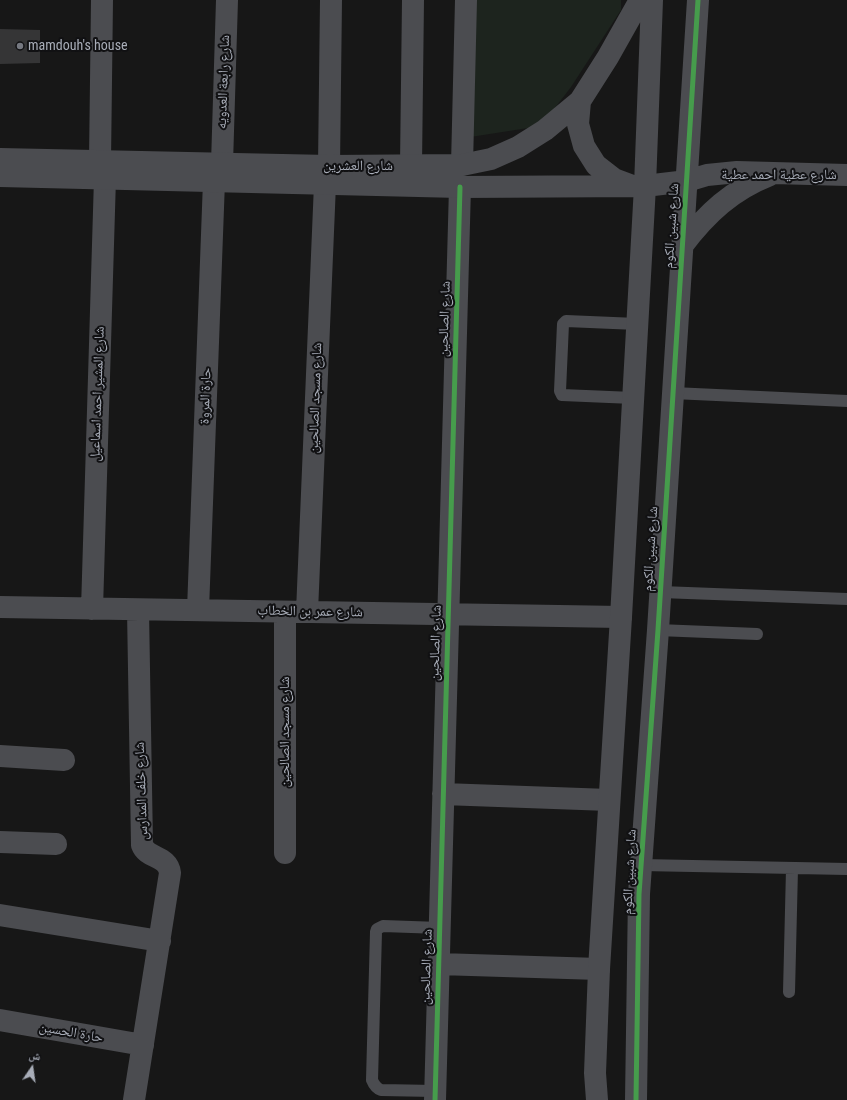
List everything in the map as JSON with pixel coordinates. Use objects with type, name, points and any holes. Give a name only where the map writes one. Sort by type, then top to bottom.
[{"type":"street","name":"شارع المشير احمد اسماعيل","points":[[92,609],[102,170],[102,0]]},
{"type":"street","name":"شارع رابعة العدويه","points":[[218,172],[227,0]]},
{"type":"street","name":"شارع مسجد الصالحين","points":[[307,612],[327,175],[331,0]]},
{"type":"street","points":[[411,165],[413,0]]},
{"type":"street","points":[[462,165],[466,0]]},
{"type":"street","name":"شارع العشرين","points":[[327,175],[411,165],[462,165],[491,159],[518,147],[545,130],[580,101],[608,57],[640,0]]},
{"type":"street","name":"شارع شبين الكوم","points":[[597,1100],[595,1073],[599,969],[633,398],[637,324],[640,187],[652,0]]},
{"type":"street","name":"شارع شبين الكوم","points":[[636,1100],[639,894],[661,592],[698,0]]},
{"type":"street","points":[[580,101],[578,124],[584,146],[596,165],[614,179],[640,187]]},
{"type":"street","name":"شارع العشرين","points":[[0,159],[102,170]]},
{"type":"street","name":"شارع العشرين","points":[[0,176],[102,170],[218,172],[327,175],[460,187],[640,187],[687,181]]},
{"type":"street","name":"حارة المروة","points":[[198,610],[218,172]]},
{"type":"street","name":"شارع عطية احمد عطية","points":[[687,181],[707,175],[737,172],[847,175]]},
{"type":"street","points":[[682,246],[708,215],[723,201],[757,180],[776,173]]},
{"type":"street","name":"شارع الصالحين","points":[[435,1096],[460,187]]},
{"type":"street","name":"شارع عمر بن الخطاب","points":[[0,607],[621,617]]},
{"type":"street","name":"شارع خلف المدارس","points":[[134,1100],[170,873],[168,865],[165,862],[146,851],[142,845],[138,610]]},
{"type":"street","name":"شارع مسجد الصالحين","points":[[285,612],[285,853]]},
{"type":"street","points":[[0,756],[64,760]]},
{"type":"street","points":[[443,794],[609,800]]},
{"type":"street","points":[[0,842],[56,844]]},
{"type":"street","points":[[0,915],[160,941]]},
{"type":"street","points":[[439,964],[599,969]]},
{"type":"street","name":"حارة الحسين","points":[[0,1020],[143,1045]]},
{"type":"lane","points":[[633,398],[562,395],[560,391],[563,322],[637,324]]},
{"type":"lane","points":[[673,393],[847,401]]},
{"type":"lane","points":[[661,592],[847,599]]},
{"type":"lane","points":[[658,630],[757,634]]},
{"type":"lane","points":[[641,865],[847,869]]},
{"type":"lane","points":[[790,992],[792,869]]},
{"type":"lane","points":[[435,1096],[381,1090],[373,1084],[376,932],[377,929],[383,926],[440,928]]},
{"type":"shaded area","points":[[471,0],[621,0],[621,10],[571,87],[541,126],[464,138]]},
{"type":"building","name":"mamdouh's house","points":[[0,29],[40,30],[40,63],[0,64]]},
{"type":"cycle path","points":[[636,1100],[639,894],[658,630],[698,0]]},
{"type":"cycle path","points":[[435,1100],[460,187]]},
{"type":"place","name":"mamdouh's house","points":[[20,46]]}]
